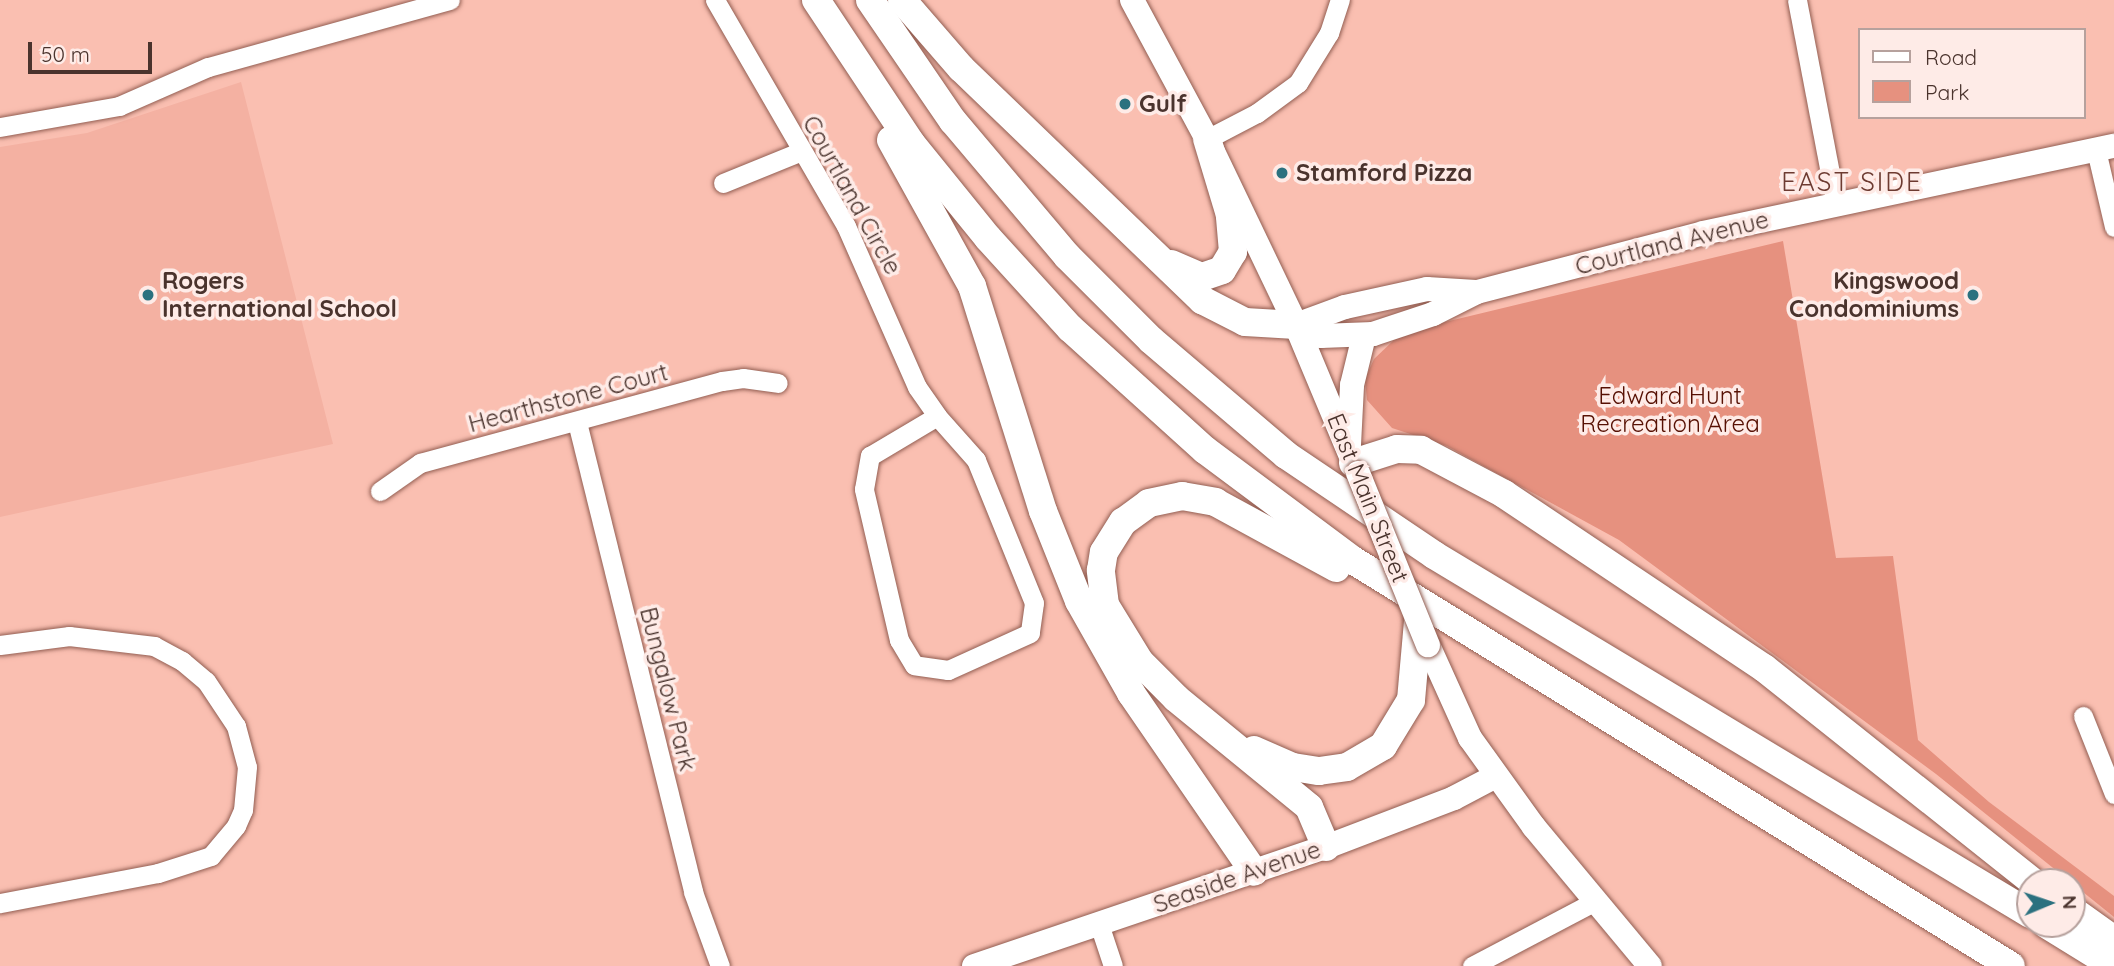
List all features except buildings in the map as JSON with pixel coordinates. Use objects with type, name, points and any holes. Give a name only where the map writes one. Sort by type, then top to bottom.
[{"type":"highway","points":[[816,0],[911,143],[988,238],[1070,328],[1158,411],[1253,488],[1351,559],[2011,966]]},
{"type":"highway","points":[[870,0],[953,121],[1067,256],[1151,340],[1286,455],[1456,569],[2016,906]]},
{"type":"highway","points":[[902,0],[961,68],[1215,309],[1245,322],[1296,325]]},
{"type":"highway","points":[[843,44],[972,286],[1043,511],[1079,601],[1131,693],[1254,872]]},
{"type":"highway","points":[[1098,200],[1183,272],[1213,275],[1229,260],[1234,242],[1208,139]]},
{"type":"highway","points":[[1353,463],[1397,449],[1421,450],[1504,494],[1753,660],[2016,869]]},
{"type":"highway","points":[[1326,847],[1309,807],[1157,681],[1125,642],[1101,588],[1104,552],[1113,534],[1134,512],[1164,498],[1198,497],[1231,509],[1635,735]]},
{"type":"highway","points":[[1198,716],[1293,767],[1333,770],[1361,761],[1392,736],[1406,713],[1423,634]]},
{"type":"highway","points":[[2086,920],[2111,938]]},
{"type":"highway","points":[[2068,938],[2114,966]]},
{"type":"main road","name":"East Main Street","points":[[1132,0],[1208,139],[1296,325],[1423,634],[1470,738],[1534,827],[1650,966]]},
{"type":"main road","name":"Courtland Avenue","points":[[1296,325],[1321,336],[1364,336],[1433,314],[1477,292],[1703,233],[2105,148]]},
{"type":"main road","name":"Courtland Avenue","points":[[1296,325],[1345,307],[1427,289],[1477,292]]},
{"type":"main road","points":[[1427,289],[1433,314]]},
{"type":"main road","points":[[1353,463],[1352,385],[1364,336]]},
{"type":"main road","name":"Seaside Avenue","points":[[974,966],[1326,847],[1454,799],[1496,776]]},
{"type":"street","points":[[0,127],[119,106],[208,67],[450,0]]},
{"type":"street","name":"Courtland Circle","points":[[715,0],[846,226],[917,387],[937,416],[976,460],[1034,603],[1030,633],[948,670],[914,664],[898,640],[864,489],[870,456],[937,416]]},
{"type":"street","points":[[1208,139],[1266,108],[1298,83],[1329,33],[1340,0]]},
{"type":"street","points":[[1797,0],[1836,205]]},
{"type":"street","points":[[2105,148],[2114,227]]},
{"type":"street","points":[[723,183],[802,151]]},
{"type":"street","name":"Hearthstone Court","points":[[380,491],[420,463],[722,381],[743,378],[778,383]]},
{"type":"street","name":"Bungalow Park","points":[[577,422],[693,892],[720,966]]},
{"type":"street","points":[[0,645],[69,636],[128,639],[154,646],[182,661],[206,681],[236,726],[247,767],[240,818],[211,856],[158,873],[0,903]]},
{"type":"street","points":[[2083,716],[2114,794]]},
{"type":"street","points":[[1472,966],[1597,900]]},
{"type":"street","points":[[1099,924],[1113,966]]},
{"type":"shaded area","name":"Rogers International School","points":[[241,82],[333,444],[0,517],[0,147],[87,133]]},
{"type":"green space","name":"Edward Hunt Recreation Area","points":[[1783,241],[1836,558],[1893,556],[1918,740],[1989,802],[2077,868],[2053,868],[1936,774],[1619,540],[1447,446],[1392,428],[1367,400],[1365,379],[1374,359],[1395,339],[1416,329]]},
{"type":"green space","name":"Edward Hunt Recreation Area","points":[[2086,875],[2114,896],[2114,917],[2086,895]]},
{"type":"place","name":"Gulf","points":[[1125,104]]},
{"type":"place","name":"Stamford Pizza","points":[[1282,173]]},
{"type":"place","name":"Rogers International School","points":[[148,295]]},
{"type":"place","name":"Kingswood Condominiums","points":[[1973,295]]},
{"type":"district","name":"EAST SIDE","points":[[1852,182]]}]
